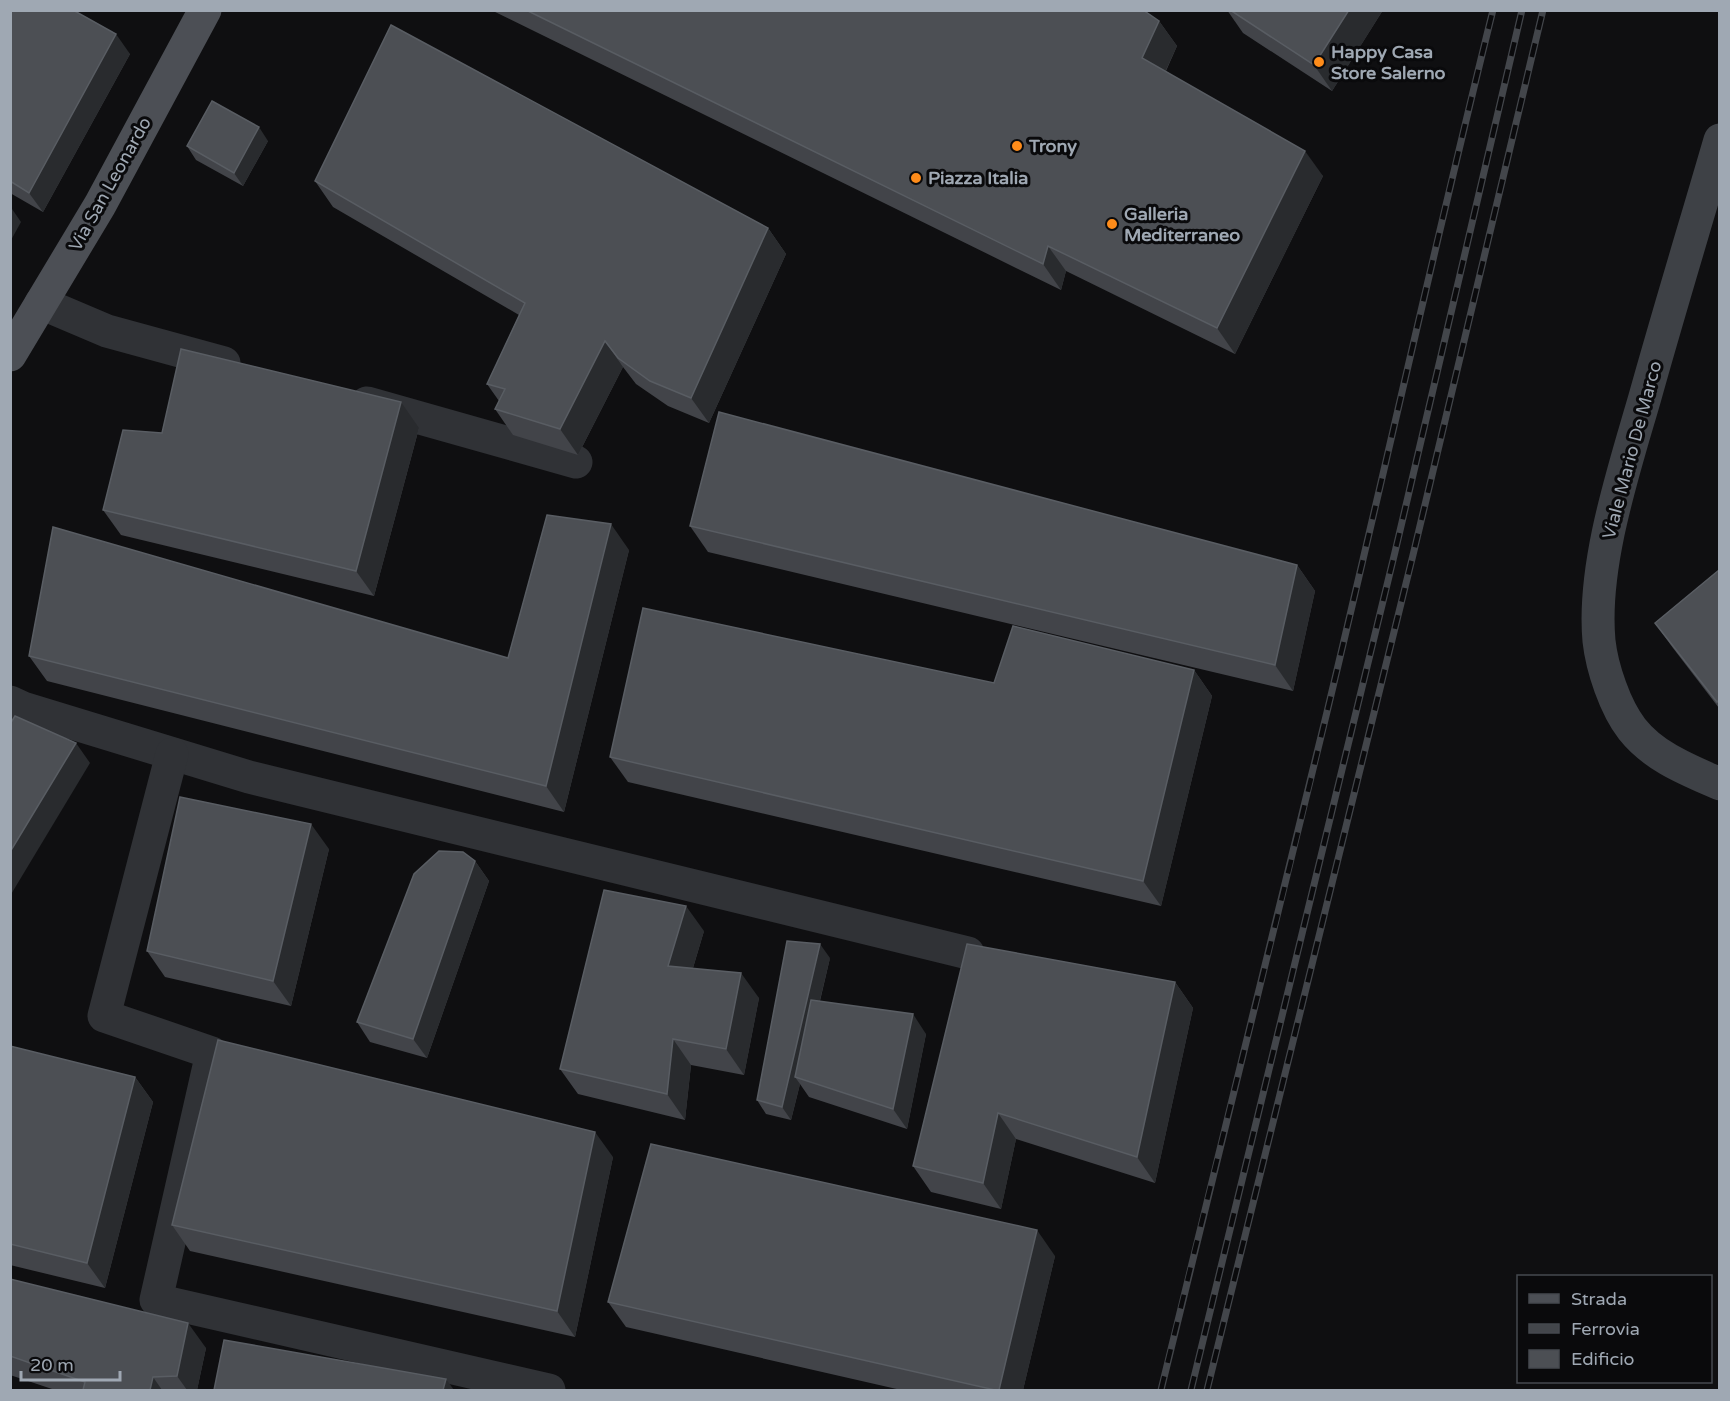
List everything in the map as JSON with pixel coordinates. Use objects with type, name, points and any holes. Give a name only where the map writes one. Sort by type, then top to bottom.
[{"type":"main road","name":"Via San Leonardo","points":[[10,355],[100,204],[205,10]]},
{"type":"street","name":"Viale Mario De Marco","points":[[1719,140],[1617,494],[1599,600],[1599,642],[1611,691],[1632,729],[1661,757],[1719,784]]},
{"type":"street","points":[[41,303],[107,331],[256,372]]},
{"type":"street","points":[[336,394],[576,462]]},
{"type":"street","points":[[10,702],[23,708],[249,777],[968,953]]},
{"type":"street","points":[[172,754],[104,1016],[212,1053],[156,1300],[549,1390]]},
{"type":"building","points":[[10,10],[73,10],[116,34],[29,193],[10,181]]},
{"type":"building","name":"Galleria Mediterraneo","points":[[526,10],[1143,10],[1159,21],[1142,58],[1305,151],[1217,328],[1048,246],[1043,264]]},
{"type":"building","points":[[1230,10],[1349,10],[1314,65]]},
{"type":"building","points":[[391,25],[768,228],[691,398],[650,381],[618,358],[605,341],[560,429],[495,409],[505,389],[487,384],[525,303],[315,181]]},
{"type":"building","points":[[212,101],[259,127],[234,173],[187,146]]},
{"type":"building","points":[[181,349],[401,402],[356,571],[103,510],[123,430],[162,433]]},
{"type":"building","points":[[719,412],[1297,565],[1275,665],[690,526]]},
{"type":"building","points":[[547,515],[611,524],[546,786],[29,656],[53,527],[508,658]]},
{"type":"building","points":[[1719,570],[1719,700],[1717,702],[1655,623]]},
{"type":"building","points":[[643,608],[994,683],[1013,626],[1194,670],[1143,881],[610,757]]},
{"type":"building","points":[[15,716],[76,743],[10,852],[10,724]]},
{"type":"building","points":[[180,797],[311,824],[273,981],[147,951]]},
{"type":"building","points":[[439,851],[463,852],[475,861],[413,1039],[357,1022],[414,874]]},
{"type":"building","points":[[604,890],[686,906],[668,966],[741,973],[726,1049],[673,1039],[667,1094],[560,1069]]},
{"type":"building","points":[[787,941],[820,944],[782,1107],[757,1100]]},
{"type":"building","points":[[967,944],[1175,982],[1137,1157],[998,1113],[983,1183],[913,1166]]},
{"type":"building","points":[[811,1000],[913,1014],[893,1109],[795,1077]]},
{"type":"building","points":[[218,1040],[595,1132],[557,1311],[172,1225]]},
{"type":"building","points":[[10,1046],[135,1077],[87,1263],[10,1244]]},
{"type":"building","points":[[651,1144],[1037,1230],[999,1390],[608,1302]]},
{"type":"building","points":[[10,1279],[188,1323],[177,1376],[153,1377],[150,1390],[83,1390],[85,1382],[10,1356]]},
{"type":"building","points":[[224,1340],[446,1379],[443,1390],[214,1390]]},
{"type":"railway","points":[[1161,1390],[1327,712],[1493,10]]},
{"type":"railway","points":[[1191,1390],[1395,552],[1522,10]]},
{"type":"railway","points":[[1207,1390],[1413,555],[1543,10]]},
{"type":"place","name":"Happy Casa Store Salerno","points":[[1319,62]]},
{"type":"place","name":"Trony","points":[[1017,146]]},
{"type":"place","name":"Piazza Italia","points":[[916,178]]},
{"type":"place","name":"Galleria Mediterraneo","points":[[1112,224]]}]
